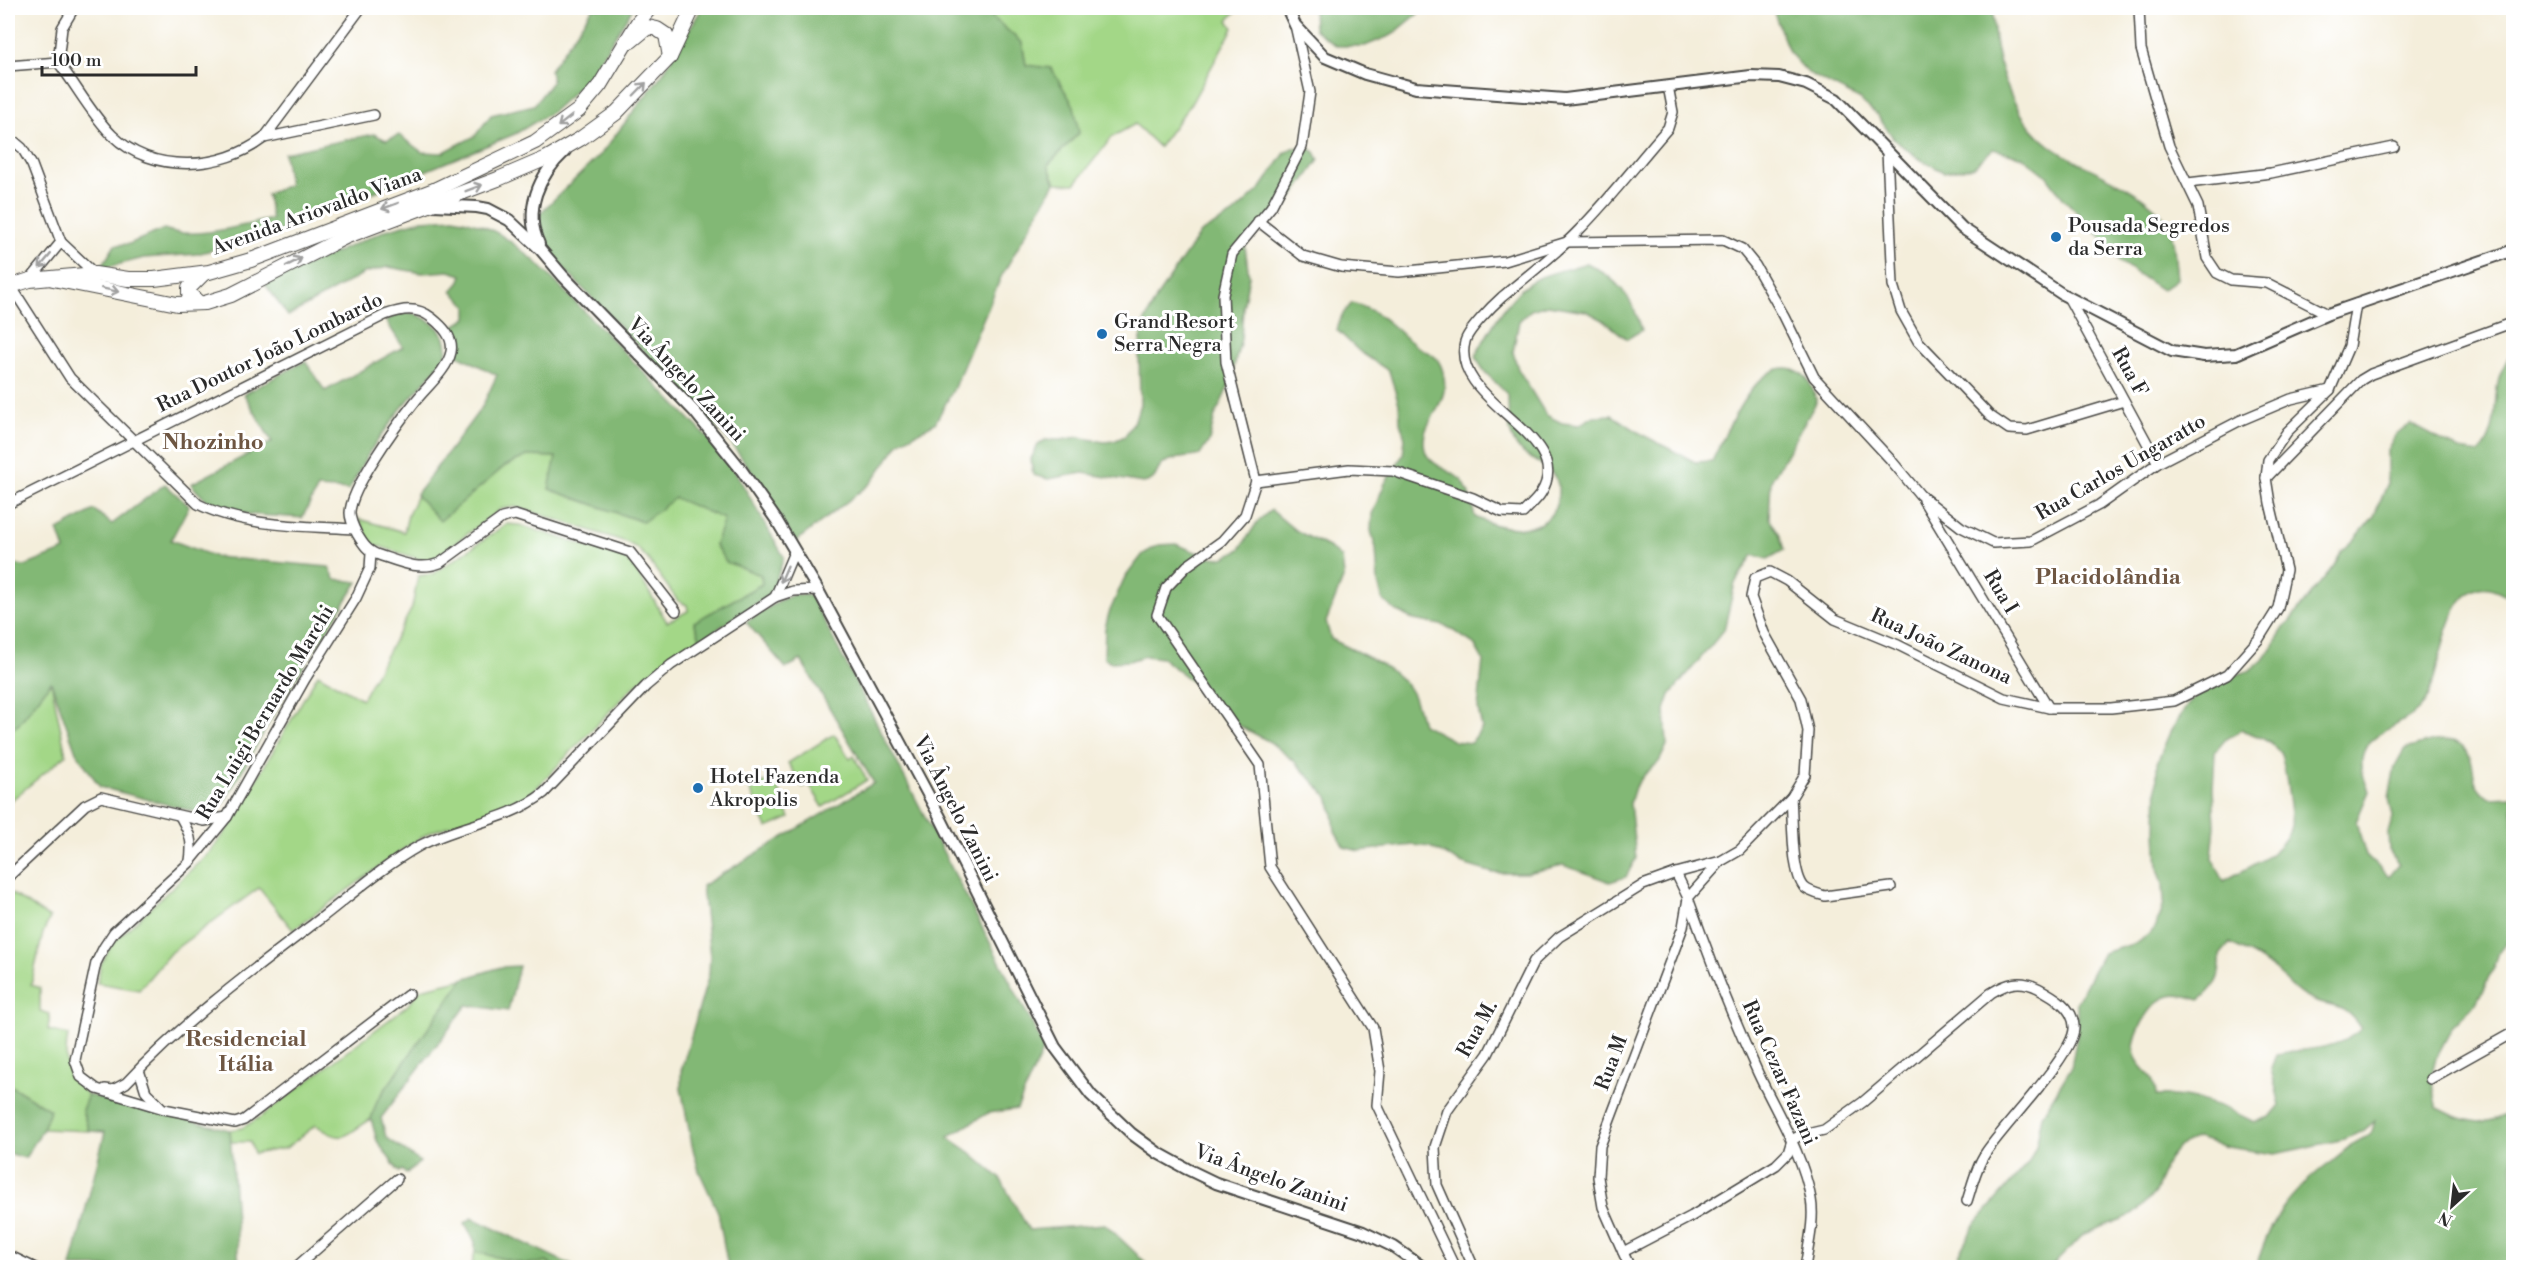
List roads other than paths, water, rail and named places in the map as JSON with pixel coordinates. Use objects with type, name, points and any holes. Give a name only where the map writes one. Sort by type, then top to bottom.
[{"type":"main road","name":"Avenida Ariovaldo Viana","points":[[53,279],[95,274],[128,279],[154,279],[204,273],[250,260],[434,190],[535,142],[579,110],[600,85],[638,22],[650,8]]},
{"type":"main road","name":"Avenida Ariovaldo Viana","points":[[53,279],[157,301],[199,303],[231,295],[345,237],[548,158],[580,139],[616,113],[670,57],[693,8]]},
{"type":"main road","points":[[625,46],[642,30],[648,27],[657,29],[666,35],[670,57]]},
{"type":"main road","points":[[199,303],[189,294],[189,288],[204,273]]},
{"type":"main road","points":[[9,286],[30,280],[53,279]]},
{"type":"street","points":[[74,8],[62,28],[58,62],[111,135],[127,147],[148,157],[189,164],[231,158],[264,138],[359,9]]},
{"type":"street","points":[[1287,8],[1295,25],[1310,92],[1302,147],[1271,207],[1232,254],[1223,295],[1226,362],[1256,481],[1245,515],[1222,541],[1187,566],[1166,588],[1157,615],[1260,765],[1270,867],[1373,1028],[1380,1071],[1377,1105],[1455,1268]]},
{"type":"street","points":[[2139,8],[2141,50],[2169,146],[2198,206],[2207,258],[2217,273],[2231,280],[2267,283],[2328,314]]},
{"type":"street","points":[[1295,25],[1325,57],[1365,74],[1416,88],[1564,99],[1751,76],[1779,77],[1806,84],[1836,99],[1962,228],[2068,297],[2172,351],[2204,356],[2236,354],[2328,314],[2514,250]]},
{"type":"street","points":[[8,66],[58,62]]},
{"type":"street","points":[[1256,481],[1349,468],[1393,471],[1473,498],[1502,512],[1523,513],[1542,492],[1548,472],[1546,458],[1533,441],[1474,383],[1464,361],[1465,341],[1494,304],[1567,242],[1668,128],[1673,112],[1668,86]]},
{"type":"street","points":[[264,138],[374,115]]},
{"type":"street","points":[[8,136],[22,148],[32,165],[61,242],[95,274]]},
{"type":"street","name":"Via Ângelo Zanini","points":[[541,250],[532,227],[538,186],[556,159],[580,139]]},
{"type":"street","points":[[2188,183],[2271,173],[2394,147]]},
{"type":"street","points":[[1887,151],[1893,285],[1901,311],[1918,341],[1990,416],[2009,429],[2027,430],[2124,401]]},
{"type":"street","name":"Via Ângelo Zanini","points":[[428,205],[489,209],[509,220],[541,250],[563,276],[690,406],[720,440],[777,521],[818,590],[939,815],[1055,1047],[1091,1095],[1132,1134],[1158,1153],[1187,1169],[1216,1183],[1363,1232],[1394,1247],[1424,1268]]},
{"type":"street","name":"Rua Carlos Ungaratto","points":[[1258,221],[1303,256],[1341,267],[1399,272],[1505,261],[1567,242],[1723,240],[1742,249],[1755,266],[1784,316],[1814,377],[1920,495],[1961,527],[1993,543],[2031,541],[2066,525],[2099,505],[2158,463],[2240,421],[2291,399],[2330,390]]},
{"type":"street","points":[[30,280],[61,242]]},
{"type":"street","points":[[9,286],[70,378],[198,504],[217,514],[237,519],[354,529],[371,553],[417,567],[430,567],[440,563],[502,518],[515,515],[630,552],[676,611]]},
{"type":"street","name":"Rua F","points":[[2068,297],[2158,463]]},
{"type":"street","name":"Rua João Zanona","points":[[1676,873],[1721,861],[1740,850],[1791,798],[1805,775],[1808,731],[1801,699],[1764,633],[1751,597],[1755,578],[1770,572],[1787,581],[1835,619],[1898,645],[2004,698],[2049,708],[2110,708],[2174,701],[2227,675],[2258,640],[2278,608],[2286,570],[2266,478],[2268,460],[2287,432],[2330,390],[2349,346],[2356,304]]},
{"type":"street","name":"Rua Doutor João Lombardo","points":[[132,441],[385,315],[411,309],[419,311],[440,324],[449,336],[451,351],[439,373],[413,404],[376,457],[352,505],[350,513],[354,529]]},
{"type":"street","points":[[2266,478],[2361,380],[2371,374],[2514,322]]},
{"type":"street","points":[[8,504],[132,441]]},
{"type":"street","name":"Rua I","points":[[1920,495],[2049,708]]},
{"type":"street","points":[[775,597],[794,552]]},
{"type":"street","name":"Rua Luigi Bernardo Marchi","points":[[97,1089],[81,1077],[75,1060],[96,963],[114,932],[190,862],[227,817],[305,679],[356,598],[369,568],[371,553]]},
{"type":"street","points":[[97,1089],[120,1088],[185,1024],[393,863],[435,838],[514,812],[531,804],[646,686],[671,665],[775,597],[793,591],[818,590]]},
{"type":"street","points":[[8,878],[93,799],[101,797],[114,799],[204,821],[227,817]]},
{"type":"street","points":[[1791,798],[1798,875],[1804,887],[1825,896],[1891,887]]},
{"type":"street","points":[[180,816],[190,834],[192,845],[190,862]]},
{"type":"street","points":[[1676,873],[1688,898],[1721,861]]},
{"type":"street","name":"Rua M.","points":[[1474,1268],[1437,1185],[1435,1148],[1447,1111],[1488,1054],[1534,962],[1559,937],[1644,885],[1676,873]]},
{"type":"street","name":"Rua Cezar Fazani","points":[[1688,898],[1709,957],[1758,1073],[1792,1140],[1811,1198],[1812,1209],[1805,1268]]},
{"type":"street","name":"Rua M","points":[[1630,1268],[1603,1207],[1598,1177],[1600,1146],[1683,927],[1688,898]]},
{"type":"street","points":[[1623,1252],[1692,1216],[1776,1165],[1788,1153],[1792,1140],[1824,1130],[1863,1102],[1991,993],[2008,983],[2032,985],[2055,997],[2072,1015],[2075,1029],[2070,1044],[2047,1076],[1984,1155],[1967,1201]]},
{"type":"street","points":[[97,1089],[164,1109],[235,1123],[244,1120],[409,994]]},
{"type":"street","points":[[2430,1079],[2514,1032]]},
{"type":"street","points":[[139,1070],[146,1092],[164,1109]]},
{"type":"street","points":[[295,1268],[397,1179]]},
{"type":"street","points":[[8,1255],[35,1268]]},
{"type":"place","name":"Pousada Segredos da Serra","points":[[2056,237]]},
{"type":"place","name":"Grand Resort Serra Negra","points":[[1102,334]]},
{"type":"place","name":"Hotel Fazenda Akropolis","points":[[698,788]]},
{"type":"district","name":"Nhozinho","points":[[213,442]]},
{"type":"district","name":"Placidolândia","points":[[2108,577]]},
{"type":"district","name":"Residencial Itália","points":[[246,1052]]}]
